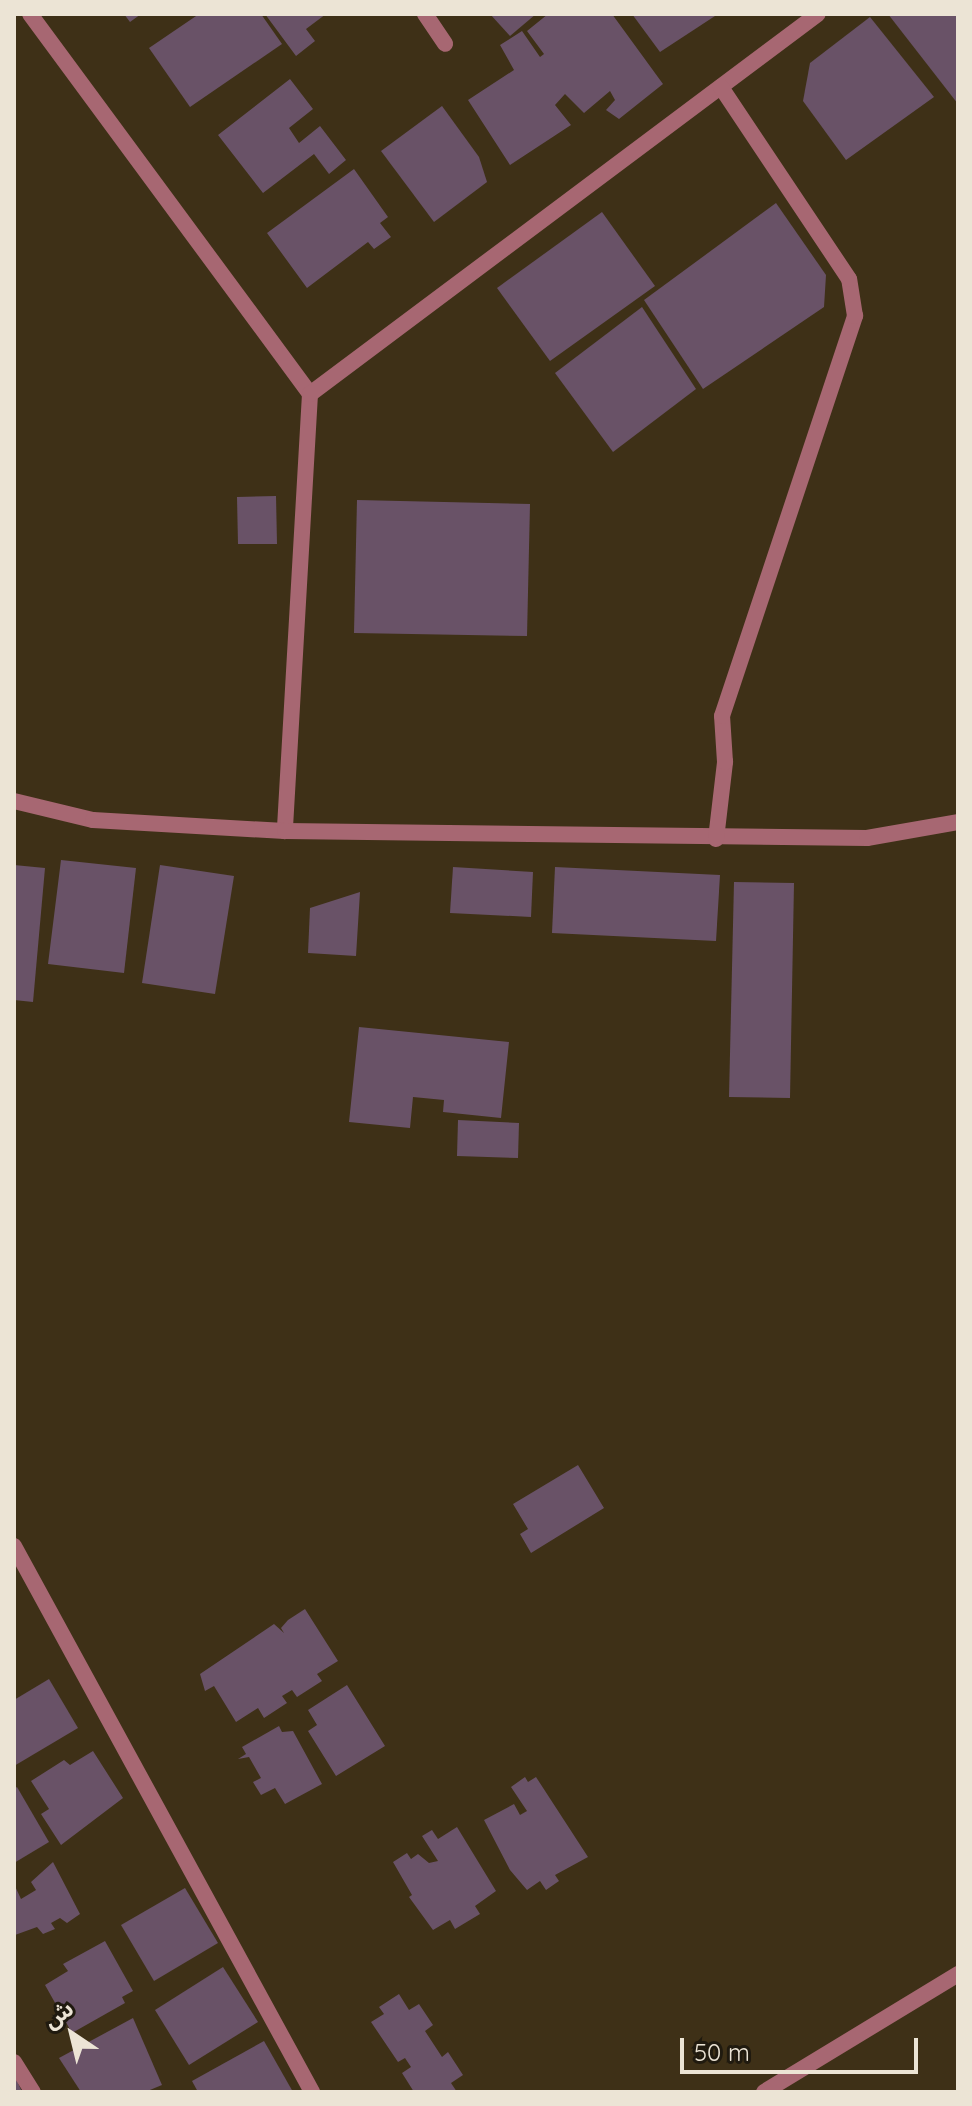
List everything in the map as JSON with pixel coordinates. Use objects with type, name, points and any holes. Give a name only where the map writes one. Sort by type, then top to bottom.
[{"type":"street","points":[[30,14],[310,394],[285,831]]},
{"type":"street","points":[[425,14],[445,44]]},
{"type":"street","points":[[310,394],[818,14]]},
{"type":"street","points":[[716,839],[725,762],[722,716],[855,316],[849,279],[721,87]]},
{"type":"street","points":[[14,801],[93,820],[285,831],[716,839],[867,838],[958,822]]},
{"type":"street","points":[[14,1546],[312,2092]]},
{"type":"street","points":[[764,2092],[958,1974]]},
{"type":"street","points":[[14,2062],[33,2092]]},
{"type":"building","points":[[124,14],[141,14],[130,22]]},
{"type":"building","points":[[199,14],[261,14],[282,44],[190,107],[149,48]]},
{"type":"building","points":[[265,14],[326,14],[306,29],[315,41],[296,56]]},
{"type":"building","points":[[490,14],[536,14],[510,36]]},
{"type":"building","points":[[548,14],[612,14],[663,84],[619,119],[606,110],[615,100],[610,91],[584,113],[565,94],[555,105],[571,125],[510,165],[468,100],[514,70],[500,45],[522,31],[540,57],[544,54],[527,31]]},
{"type":"building","points":[[632,14],[713,14],[715,16],[660,52]]},
{"type":"building","points":[[888,14],[958,14],[958,104]]},
{"type":"building","points":[[870,17],[934,97],[846,160],[803,101],[810,63]]},
{"type":"building","points":[[290,79],[313,109],[289,128],[299,143],[320,126],[346,160],[329,174],[314,154],[263,193],[218,135]]},
{"type":"building","points":[[442,106],[479,157],[487,182],[434,222],[381,151]]},
{"type":"building","points":[[354,169],[388,217],[380,223],[391,237],[374,249],[368,242],[307,288],[267,233]]},
{"type":"building","points":[[776,203],[826,275],[824,307],[703,389],[644,300]]},
{"type":"building","points":[[602,212],[655,286],[550,361],[497,288]]},
{"type":"building","points":[[642,307],[696,389],[613,452],[555,373]]},
{"type":"building","points":[[276,496],[277,544],[238,544],[237,497]]},
{"type":"building","points":[[357,500],[530,504],[527,636],[354,633]]},
{"type":"building","points":[[61,860],[136,868],[124,973],[48,964]]},
{"type":"building","points":[[14,865],[45,868],[33,1002],[14,1000]]},
{"type":"building","points":[[160,865],[234,876],[215,994],[142,983]]},
{"type":"building","points":[[453,867],[533,872],[531,917],[450,913]]},
{"type":"building","points":[[555,867],[720,875],[716,941],[552,933]]},
{"type":"building","points":[[734,882],[794,883],[790,1098],[729,1097]]},
{"type":"building","points":[[360,892],[356,956],[308,953],[310,908]]},
{"type":"building","points":[[359,1027],[509,1042],[501,1118],[443,1112],[444,1100],[413,1097],[410,1128],[349,1122]]},
{"type":"building","points":[[458,1120],[519,1123],[518,1158],[457,1156]]},
{"type":"building","points":[[578,1465],[604,1508],[531,1553],[520,1534],[528,1529],[513,1504]]},
{"type":"building","points":[[305,1609],[338,1661],[317,1674],[322,1681],[297,1697],[292,1690],[282,1696],[287,1703],[264,1718],[258,1708],[236,1722],[214,1686],[205,1691],[200,1674],[274,1624],[284,1633],[281,1628],[288,1620]]},
{"type":"building","points":[[49,1679],[78,1728],[14,1766],[14,1700]]},
{"type":"building","points":[[347,1685],[385,1746],[336,1776],[308,1731],[317,1725],[308,1710]]},
{"type":"building","points":[[279,1726],[282,1732],[293,1731],[322,1784],[285,1804],[275,1788],[261,1795],[253,1782],[261,1778],[249,1757],[238,1759],[246,1754],[242,1747]]},
{"type":"building","points":[[93,1751],[123,1798],[61,1845],[41,1814],[49,1809],[31,1781],[64,1760],[70,1765]]},
{"type":"building","points":[[525,1777],[528,1782],[536,1777],[588,1857],[555,1875],[559,1881],[546,1890],[540,1881],[527,1890],[510,1870],[484,1820],[514,1804],[520,1815],[527,1811],[511,1787]]},
{"type":"building","points":[[17,1787],[49,1842],[14,1863],[14,1789]]},
{"type":"building","points":[[457,1827],[496,1891],[475,1906],[480,1914],[455,1929],[450,1920],[433,1930],[409,1897],[412,1895],[393,1862],[407,1853],[411,1859],[418,1854],[429,1863],[438,1861],[422,1836],[432,1830],[438,1839]]},
{"type":"building","points":[[53,1862],[80,1914],[67,1923],[60,1918],[51,1923],[55,1929],[43,1934],[37,1927],[15,1935],[14,1884],[21,1899],[36,1890],[31,1882]]},
{"type":"building","points":[[185,1888],[218,1943],[154,1981],[121,1925]]},
{"type":"building","points":[[105,1941],[133,1991],[122,1997],[125,2003],[72,2033],[45,1985],[68,1971],[63,1964]]},
{"type":"building","points":[[223,1967],[258,2022],[189,2065],[155,2010]]},
{"type":"building","points":[[399,1994],[409,2010],[419,2004],[433,2025],[425,2031],[442,2057],[448,2052],[463,2075],[451,2083],[457,2092],[414,2092],[402,2073],[411,2067],[405,2058],[398,2062],[371,2022],[384,2014],[379,2007]]},
{"type":"building","points":[[133,2018],[162,2085],[145,2092],[81,2092],[59,2058]]},
{"type":"building","points":[[264,2041],[293,2092],[198,2092],[192,2081]]},
{"type":"building","points":[[14,2074],[22,2092],[14,2092]]}]
